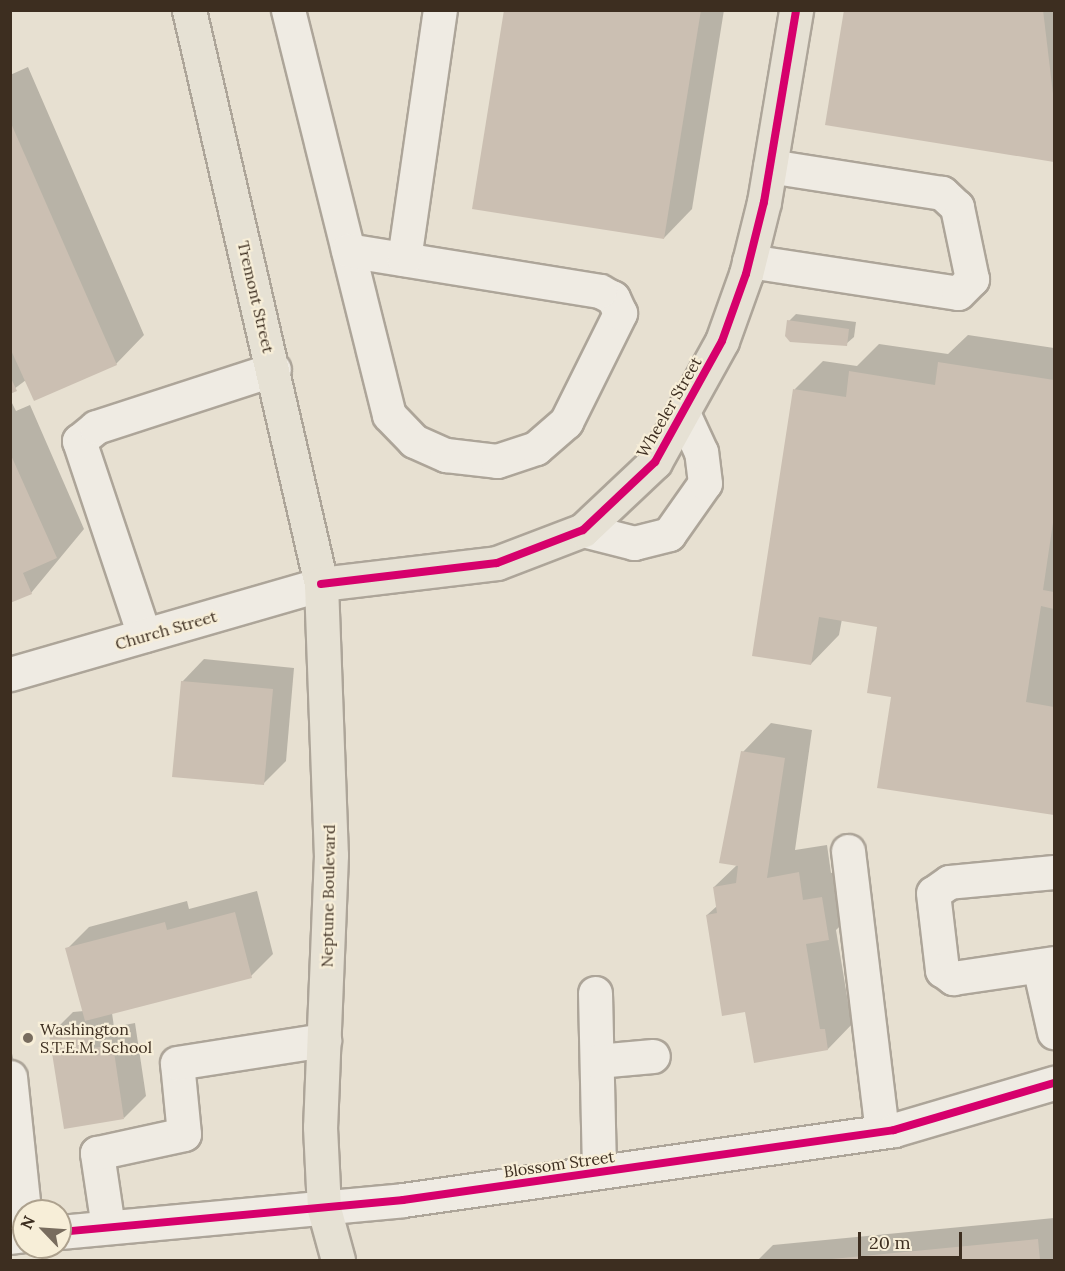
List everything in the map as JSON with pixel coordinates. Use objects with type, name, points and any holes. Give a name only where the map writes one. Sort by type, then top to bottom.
[{"type":"main road","name":"Tremont Street","points":[[189,10],[321,584]]},
{"type":"main road","name":"Wheeler Street","points":[[321,584],[497,563],[584,530],[656,462],[722,341],[749,261],[770,166],[796,10]]},
{"type":"main road","name":"Neptune Boulevard","points":[[316,1260],[324,1209],[320,1127],[331,855],[321,584]]},
{"type":"main road","name":"Neptune Boulevard","points":[[324,1209],[338,1260]]},
{"type":"street","points":[[288,10],[389,415],[414,441],[446,454],[497,461],[536,448],[566,422],[611,340],[620,313],[613,298],[600,291],[348,250]]},
{"type":"street","points":[[404,259],[440,10]]},
{"type":"street","points":[[749,261],[958,293],[972,279],[957,207],[942,193],[770,166]]},
{"type":"street","points":[[144,635],[79,441],[96,427],[273,369]]},
{"type":"street","points":[[584,530],[634,543],[669,534],[705,483],[701,452],[683,413]]},
{"type":"street","name":"Church Street","points":[[10,674],[321,584]]},
{"type":"street","points":[[848,851],[882,1131]]},
{"type":"street","points":[[1054,872],[949,882],[933,893],[942,970],[953,978],[1047,964],[1054,1032]]},
{"type":"street","points":[[595,993],[599,1172]]},
{"type":"street","points":[[108,1227],[97,1153],[184,1134],[177,1064],[324,1040]]},
{"type":"street","points":[[597,1061],[653,1056]]},
{"type":"street","points":[[10,1077],[16,1172],[22,1199]]},
{"type":"street","name":"Blossom Street","points":[[72,1231],[324,1209],[882,1131],[959,1114],[1054,1083]]},
{"type":"building","points":[[504,10],[701,10],[664,239],[472,209]]},
{"type":"building","points":[[844,10],[1043,10],[1054,102],[1054,162],[825,125]]},
{"type":"building","points":[[10,121],[117,365],[34,401],[10,348]]},
{"type":"building","points":[[787,320],[849,329],[847,346],[790,342],[785,336]]},
{"type":"building","points":[[938,362],[1054,380],[1054,516],[1043,590],[1054,592],[1054,609],[1041,606],[1026,702],[1054,707],[1054,815],[877,788],[891,697],[867,693],[877,627],[819,617],[811,665],[752,656],[793,389],[846,397],[849,371],[935,385]]},
{"type":"building","points":[[10,376],[17,391],[10,394]]},
{"type":"building","points":[[10,453],[57,558],[23,573],[32,594],[10,603]]},
{"type":"building","points":[[181,681],[273,689],[264,785],[172,777]]},
{"type":"building","points":[[741,751],[785,758],[767,878],[799,872],[803,900],[822,897],[829,940],[806,944],[820,1029],[825,1029],[828,1050],[754,1063],[745,1012],[722,1016],[706,915],[717,913],[713,887],[736,883],[738,866],[719,863]]},
{"type":"building","points":[[235,912],[252,978],[85,1021],[65,948],[165,922],[167,930]]},
{"type":"building","points":[[89,1028],[92,1048],[113,1045],[124,1119],[64,1129],[49,1034]]},
{"type":"building","points":[[1038,1239],[1040,1260],[832,1260],[832,1259]]},
{"type":"cycle path","points":[[321,584],[497,563],[583,530],[655,462],[722,341],[746,274],[764,202],[796,10]]},
{"type":"cycle path","points":[[72,1231],[403,1200],[894,1130],[1054,1083]]},
{"type":"place","name":"Washington S.T.E.M. School","points":[[28,1038]]}]
